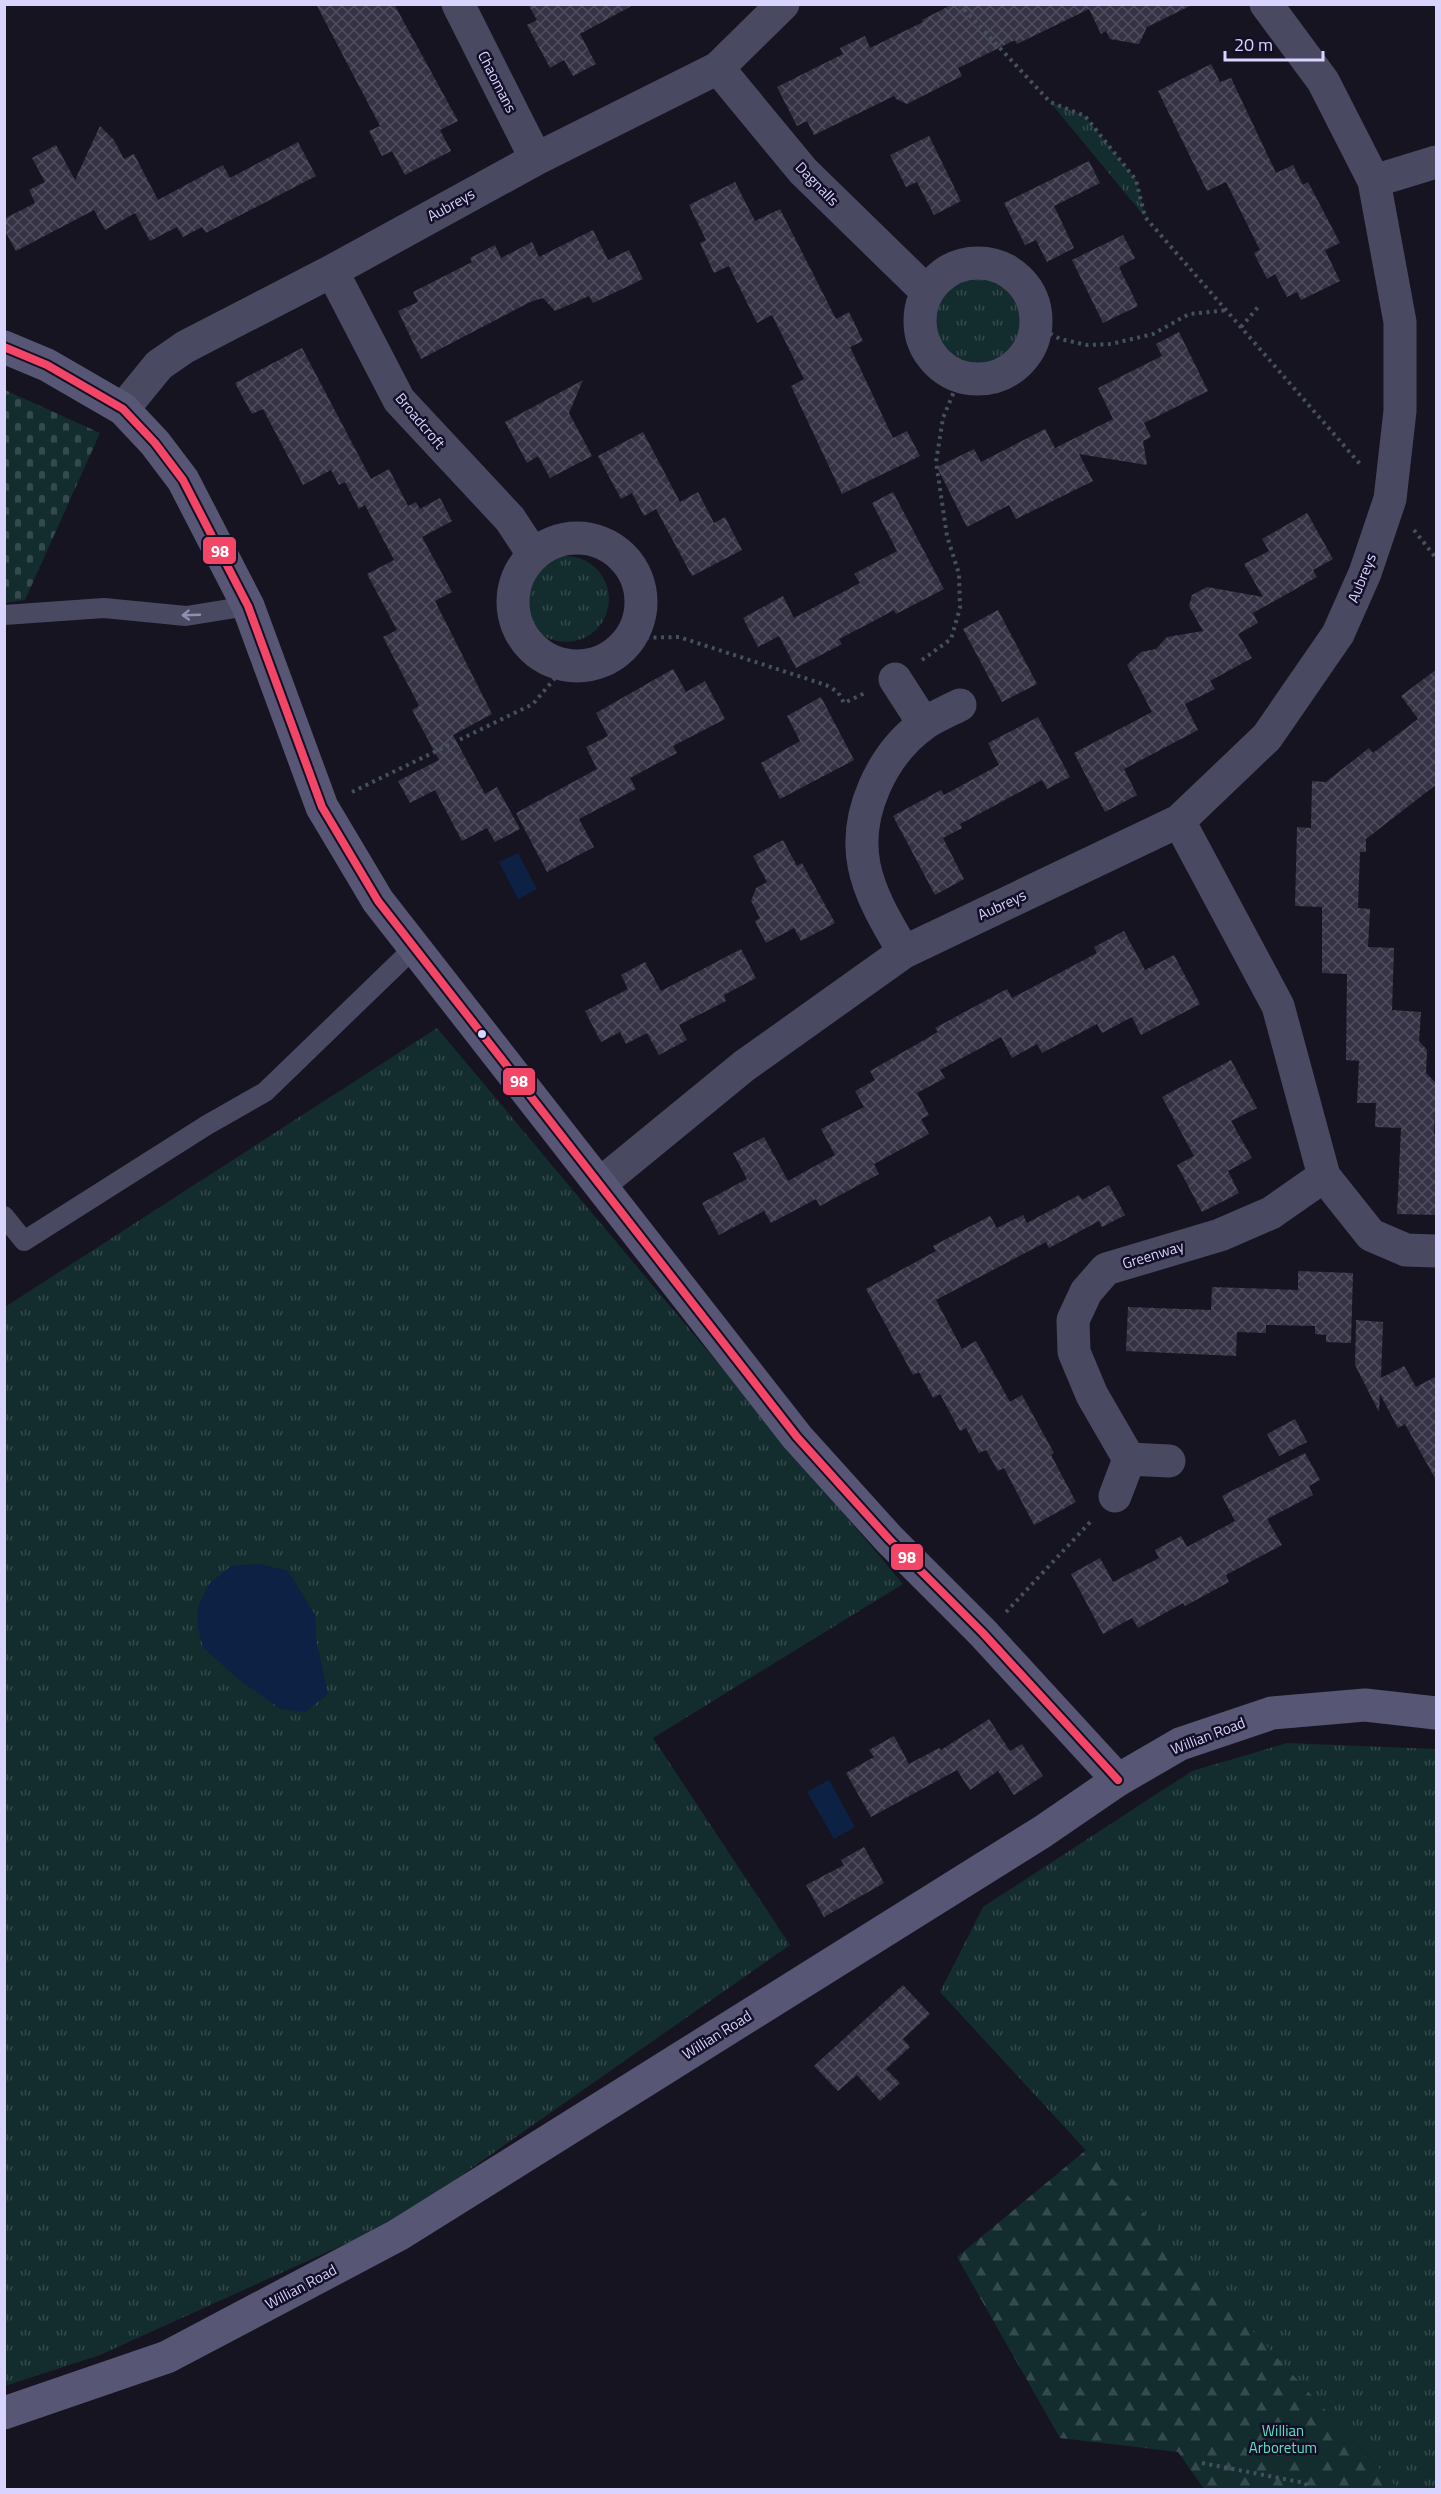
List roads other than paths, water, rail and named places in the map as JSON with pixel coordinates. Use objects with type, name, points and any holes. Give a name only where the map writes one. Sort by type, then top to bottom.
[{"type":"street","name":"Chaomans","points":[[458,4],[536,159]]},
{"type":"street","name":"Aubreys","points":[[123,410],[159,365],[185,347],[332,271],[536,159],[717,68],[783,4]]},
{"type":"street","name":"Aubreys","points":[[600,1184],[744,1066],[904,952],[1179,821],[1267,737],[1338,634],[1365,573],[1390,499],[1400,411],[1400,322],[1374,181],[1323,81],[1266,4]]},
{"type":"street","name":"Dagnalls","points":[[717,68],[803,171],[926,291]]},
{"type":"street","points":[[1374,181],[1437,162]]},
{"type":"street","points":[[975,261],[1010,270],[1027,286],[1037,326],[1034,341],[1021,362],[1001,375],[960,377],[948,372],[928,353],[919,328],[926,291],[943,272],[975,261]]},
{"type":"street","name":"Broadcroft","points":[[332,271],[399,400],[510,519],[533,554]]},
{"type":"street","points":[[4,347],[47,365],[123,410],[155,443],[183,480],[248,606],[322,807],[378,901],[797,1437],[889,1539],[983,1633],[1118,1780]]},
{"type":"street","points":[[569,538],[601,541],[627,559],[641,587],[641,615],[631,638],[614,656],[586,666],[566,665],[545,657],[526,641],[514,615],[513,593],[517,579],[533,554],[552,542],[569,538]]},
{"type":"street","points":[[895,679],[924,724]]},
{"type":"street","points":[[904,952],[884,918],[864,865],[864,824],[870,796],[882,772],[902,745],[924,724],[960,705]]},
{"type":"street","points":[[1179,821],[1278,1006],[1324,1176],[1371,1235],[1406,1251],[1437,1251]]},
{"type":"street","name":"Greenway","points":[[1129,1459],[1092,1395],[1074,1352],[1073,1320],[1086,1292],[1106,1269],[1220,1235],[1271,1213],[1324,1176]]},
{"type":"street","points":[[1115,1496],[1129,1459],[1169,1461]]},
{"type":"street","name":"Willian Road","points":[[4,2413],[167,2357],[398,2235],[1042,1832],[1118,1780],[1180,1744],[1272,1713],[1365,1705],[1437,1713]]},
{"type":"lane","points":[[4,615],[104,608],[186,616],[248,606]]},
{"type":"lane","points":[[4,1215],[24,1241],[207,1125],[265,1092],[415,947]]},
{"type":"water","points":[[518,853],[537,889],[518,899],[499,862]]},
{"type":"water","points":[[259,1564],[288,1571],[315,1615],[316,1639],[328,1694],[305,1712],[281,1709],[238,1679],[203,1647],[197,1624],[198,1607],[209,1584],[231,1566]]},
{"type":"water","points":[[829,1780],[855,1827],[834,1839],[807,1792]]},
{"type":"park label","name":"Willian Arboretum","points":[[1283,2440]]}]
